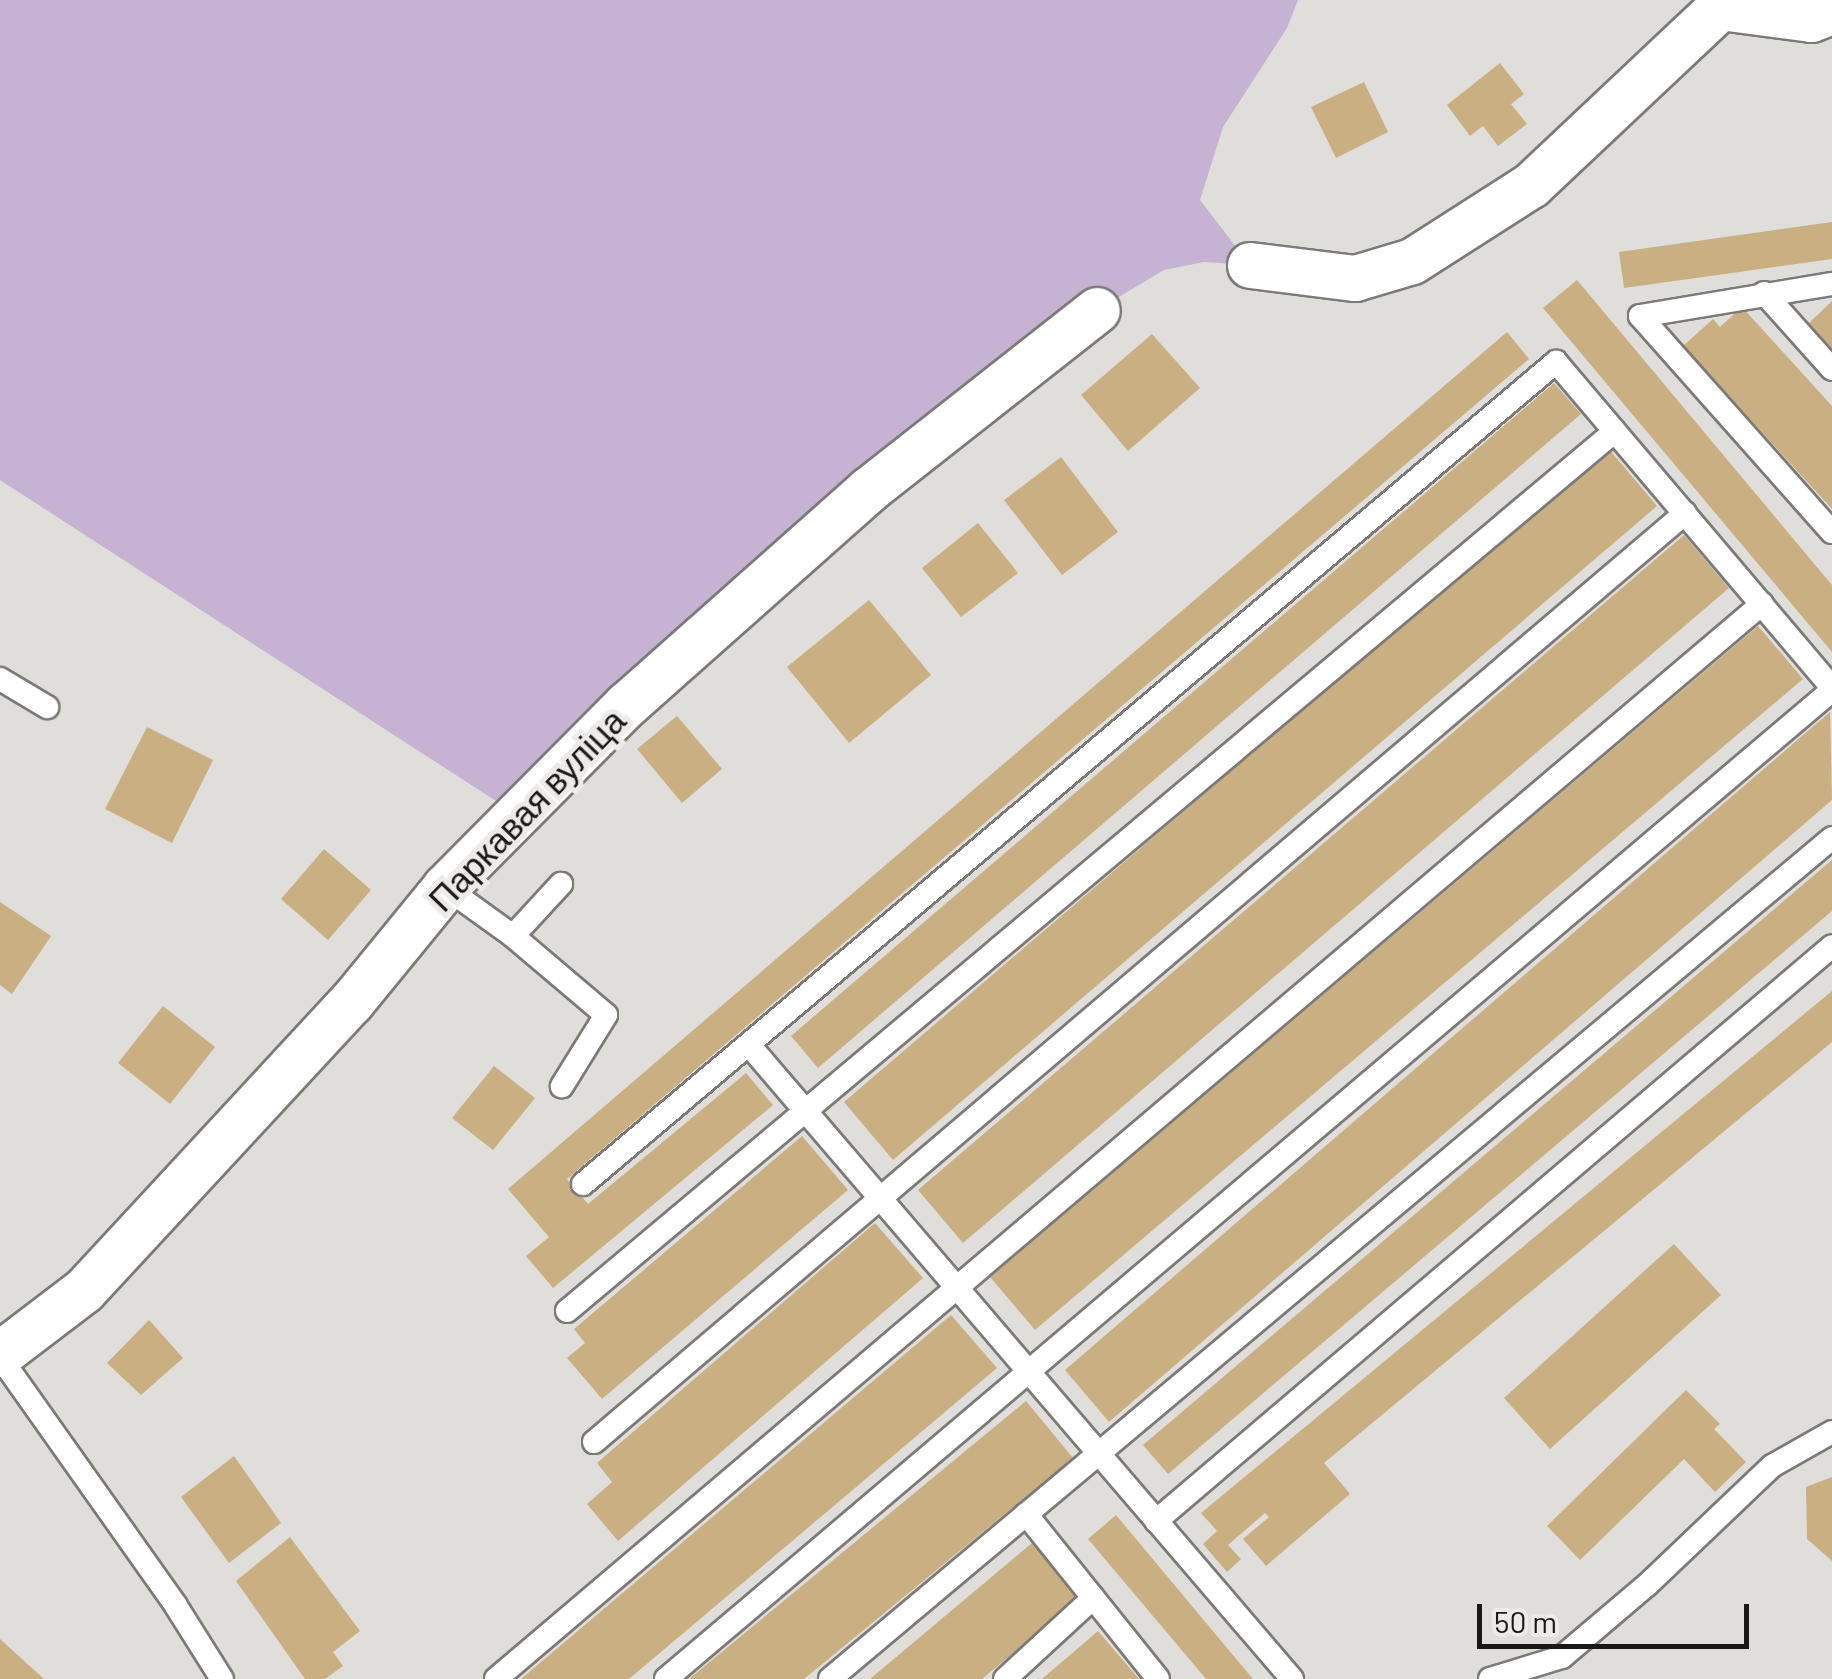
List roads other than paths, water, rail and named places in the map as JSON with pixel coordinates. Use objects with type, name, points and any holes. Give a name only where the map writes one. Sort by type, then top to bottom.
[{"type":"street","points":[[1250,265],[1356,278],[1412,261],[1532,185],[1718,4],[1811,19],[1832,12]]},
{"type":"street","name":"Паркавая вуліца","points":[[0,1356],[84,1290],[350,1002],[445,886],[626,705],[854,503],[1097,310]]},
{"type":"lane","points":[[1832,284],[1640,316],[1832,532]]},
{"type":"lane","points":[[1764,293],[1832,369]]},
{"type":"lane","points":[[582,1184],[1556,362],[1832,688],[666,1679]]},
{"type":"lane","points":[[567,1311],[1615,431]]},
{"type":"lane","points":[[594,1442],[1685,514]]},
{"type":"lane","points":[[496,1679],[1762,604]]},
{"type":"lane","points":[[0,679],[48,707]]},
{"type":"lane","points":[[830,1679],[1832,838]]},
{"type":"lane","points":[[514,936],[561,884]]},
{"type":"lane","points":[[445,886],[514,936],[606,1015],[562,1086]]},
{"type":"lane","points":[[1156,1520],[1832,946]]},
{"type":"lane","points":[[748,1045],[1292,1679]]},
{"type":"lane","points":[[0,1356],[176,1606],[222,1679]]},
{"type":"lane","points":[[1490,1679],[1562,1658],[1772,1466],[1832,1432]]},
{"type":"lane","points":[[1026,1514],[1158,1679]]},
{"type":"lane","points":[[1005,1679],[1094,1598]]}]
